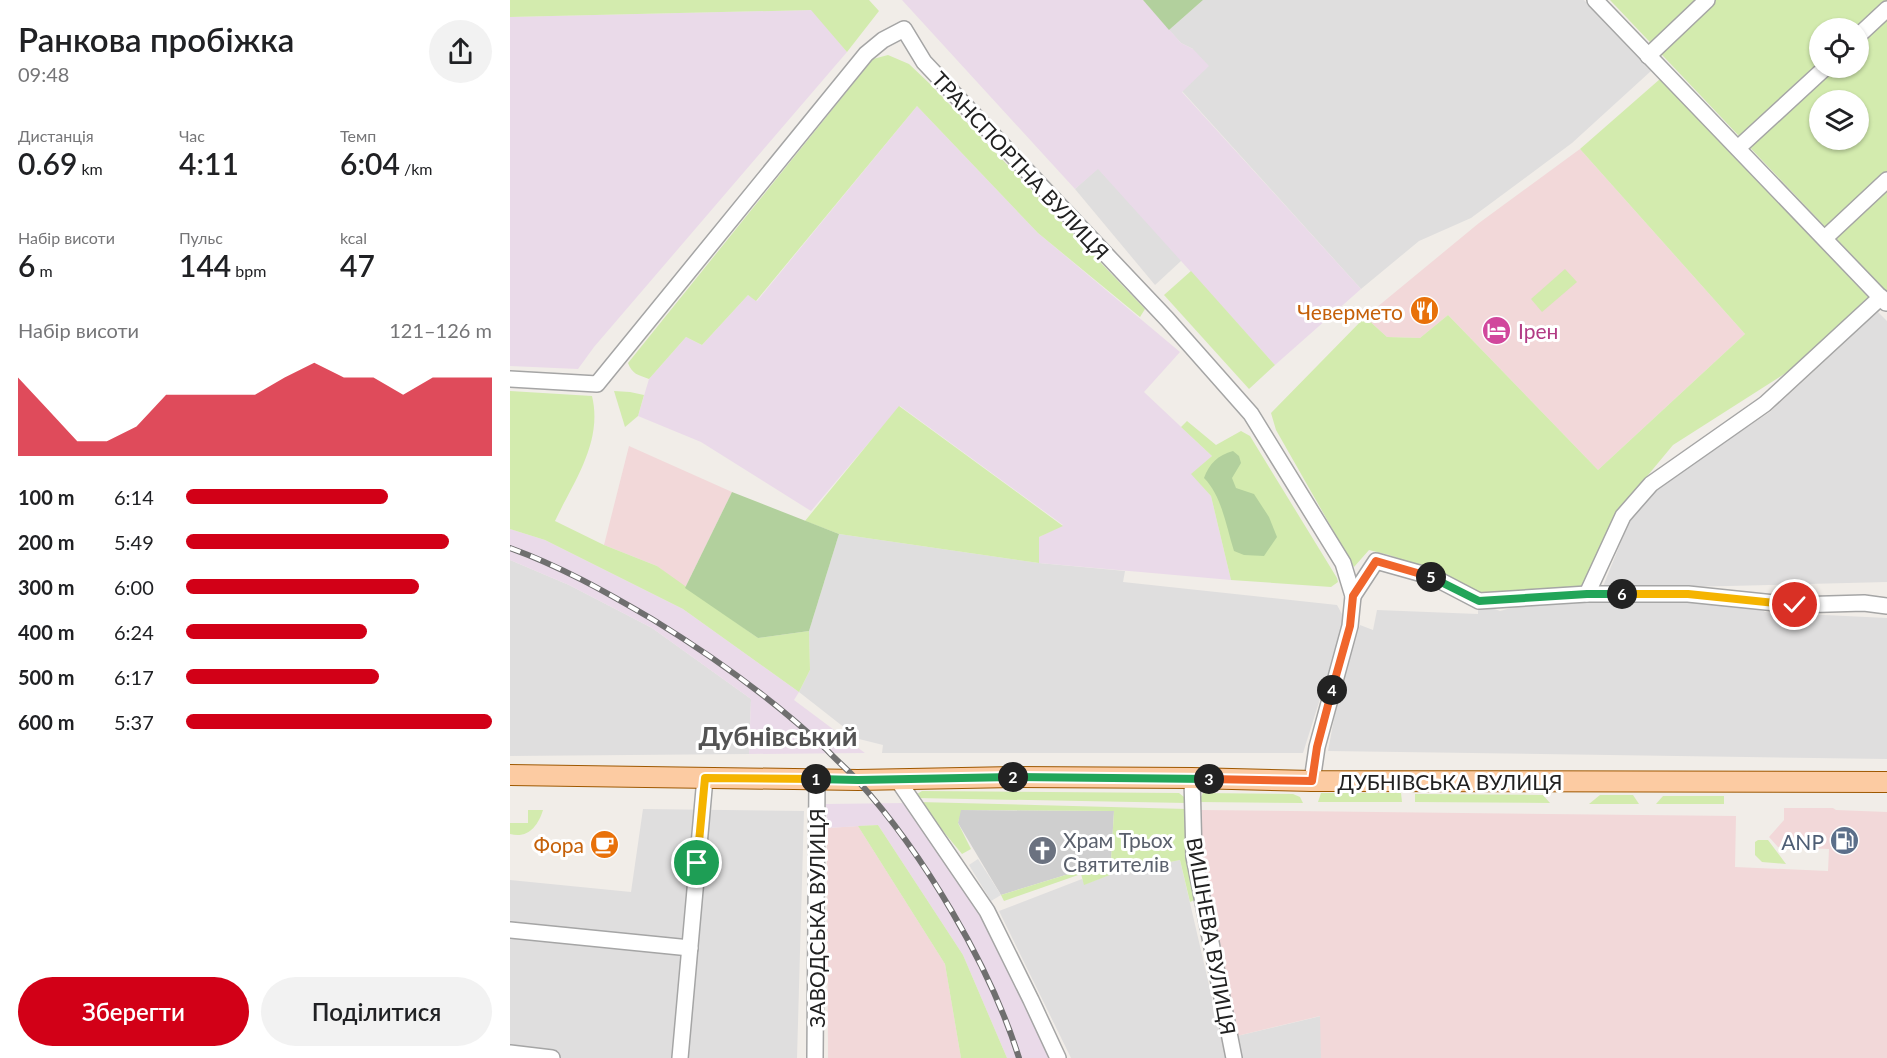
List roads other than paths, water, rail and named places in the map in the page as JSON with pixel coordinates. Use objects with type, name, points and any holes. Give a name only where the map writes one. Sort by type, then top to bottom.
[{"type":"main road","name":"ДУБНІВСЬКА ВУЛИЦЯ","points":[[510,775],[817,779],[1191,778],[1312,781],[1887,782]]},
{"type":"street","points":[[1587,594],[1623,516],[1651,484],[1765,404],[1884,301],[1595,0]]},
{"type":"street","points":[[1648,56],[1707,0]]},
{"type":"street","points":[[1869,26],[1887,9]]},
{"type":"street","name":"ТРАНСПОРТНА ВУЛИЦЯ","points":[[510,379],[597,384],[866,54],[884,40],[904,29],[924,62],[1149,300],[1251,414],[1343,563],[1353,596],[1350,626],[1317,747],[1312,781]]},
{"type":"street","points":[[1738,148],[1814,78]]},
{"type":"street","points":[[1825,238],[1887,180]]},
{"type":"street","points":[[1353,596],[1376,561],[1433,577],[1479,601],[1587,594],[1688,594],[1795,605],[1864,603],[1887,606]]},
{"type":"street","points":[[680,1058],[705,778]]},
{"type":"street","name":"ВИШНЕВА ВУЛИЦЯ","points":[[1191,778],[1194,857],[1233,1058]]},
{"type":"street","name":"ЗАВОДСЬКА ВУЛИЦЯ","points":[[815,1058],[817,779]]},
{"type":"street","points":[[897,779],[987,911],[1058,1058]]},
{"type":"street","points":[[510,930],[690,948]]},
{"type":"street","points":[[510,1053],[552,1058]]},
{"type":"railway","points":[[510,548],[565,571],[600,589],[698,648],[785,713],[858,781],[906,842],[952,912],[991,986],[1019,1058]]},
{"type":"place","name":"Чевермето","points":[[1424,311]]},
{"type":"place","name":"Ірен","points":[[1497,330]]},
{"type":"place","name":"ANP","points":[[1845,841]]},
{"type":"place","name":"Фора","points":[[605,844]]},
{"type":"place","name":"Храм Трьох Святителів","points":[[1042,851]]},
{"type":"district","name":"Дубнівський","points":[[778,735]]}]
